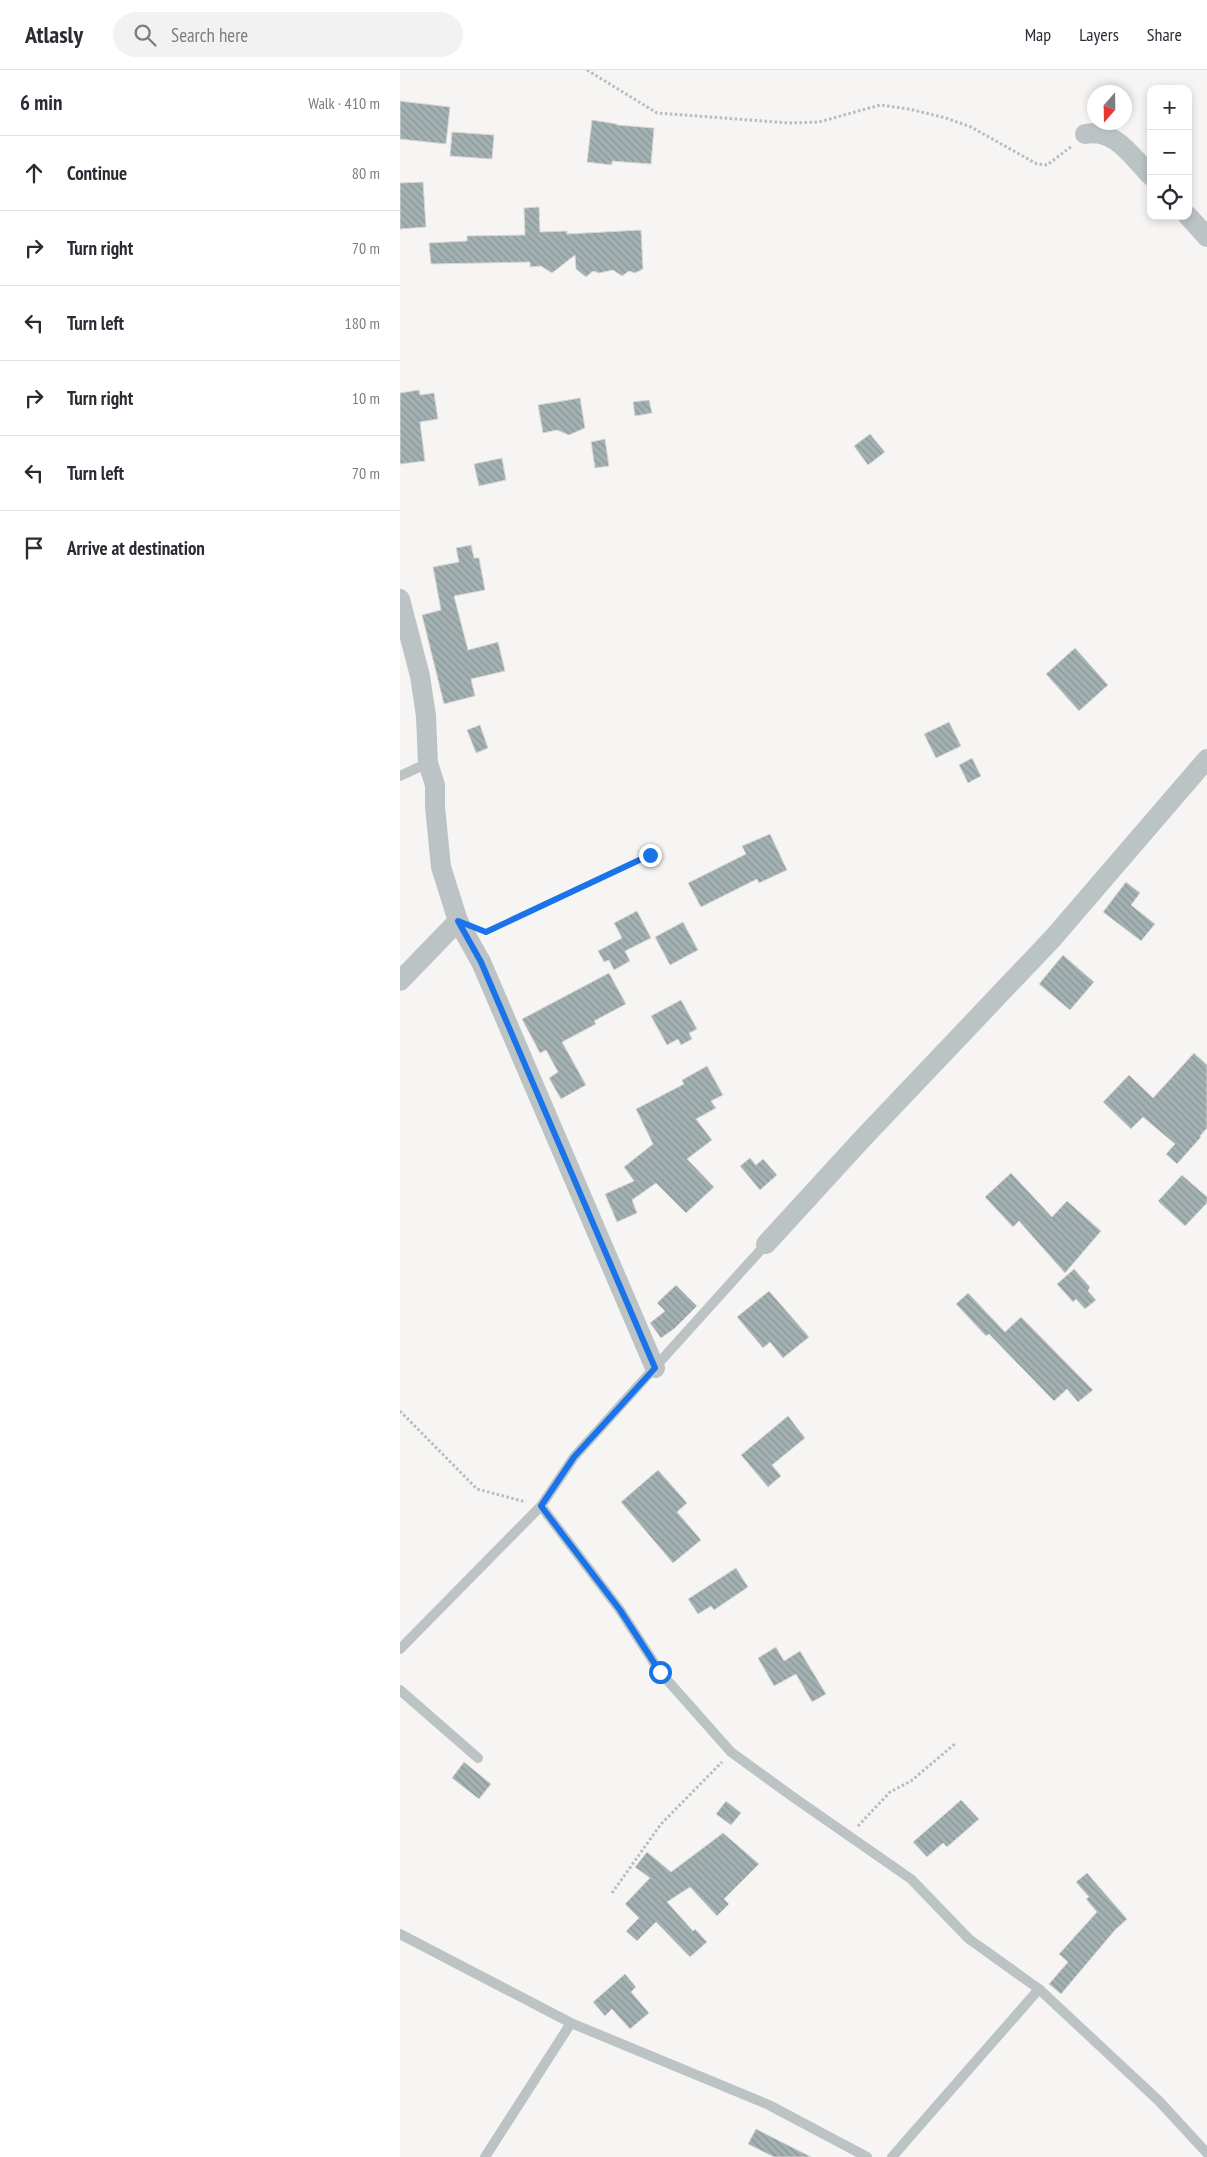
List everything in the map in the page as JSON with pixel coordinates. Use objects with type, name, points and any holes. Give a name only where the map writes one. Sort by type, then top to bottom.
[{"type":"street","points":[[1084,134],[1096,132],[1106,134],[1117,140],[1150,175]]},
{"type":"street","points":[[1192,220],[1207,237]]},
{"type":"street","points":[[400,599],[420,676],[426,716],[428,763],[435,784],[435,807],[441,867],[458,921],[481,962],[655,1368]]},
{"type":"street","points":[[766,1244],[864,1137],[1053,938],[1207,759]]},
{"type":"street","points":[[400,981],[458,921]]},
{"type":"lane","points":[[400,776],[428,763]]},
{"type":"lane","points":[[400,1649],[541,1506],[574,1457],[766,1244]]},
{"type":"lane","points":[[541,1506],[615,1603],[660,1672],[731,1752],[911,1880],[969,1939],[1039,1989],[1159,2101],[1207,2153]]},
{"type":"lane","points":[[400,1690],[478,1758]]},
{"type":"lane","points":[[400,1934],[571,2023],[769,2105],[867,2157]]},
{"type":"lane","points":[[892,2157],[1039,1989]]},
{"type":"lane","points":[[485,2157],[571,2023]]},
{"type":"path","points":[[587,70],[657,113],[789,123],[819,122],[880,105],[937,116],[970,127],[1037,164],[1047,164],[1060,157],[1084,134]]},
{"type":"path","points":[[458,921],[486,932],[650,855]]},
{"type":"path","points":[[400,1411],[477,1489],[541,1506]]},
{"type":"path","points":[[849,1836],[890,1792],[910,1781],[956,1743]]},
{"type":"path","points":[[612,1893],[661,1824],[731,1752]]},
{"type":"building","points":[[400,101],[450,107],[446,144],[400,139]]},
{"type":"building","points":[[592,120],[617,125],[654,128],[651,164],[612,161],[612,165],[587,162]]},
{"type":"building","points":[[452,132],[494,135],[492,159],[450,156]]},
{"type":"building","points":[[423,182],[426,227],[400,229],[400,183]]},
{"type":"building","points":[[539,207],[540,232],[567,231],[567,234],[641,230],[643,269],[635,273],[629,271],[622,276],[613,270],[599,273],[593,271],[586,277],[576,269],[575,255],[552,273],[541,266],[530,267],[530,262],[431,264],[429,243],[467,241],[467,236],[525,235],[524,208]]},
{"type":"building","points":[[419,390],[420,395],[434,393],[438,419],[420,422],[425,461],[400,464],[400,393]]},
{"type":"building","points":[[580,398],[585,428],[569,435],[557,430],[543,433],[538,405]]},
{"type":"building","points":[[649,400],[652,413],[635,416],[633,402]]},
{"type":"building","points":[[870,434],[885,452],[868,465],[854,446]]},
{"type":"building","points":[[605,439],[609,466],[595,468],[591,442]]},
{"type":"building","points":[[502,458],[506,480],[479,486],[474,464]]},
{"type":"building","points":[[471,545],[474,558],[479,558],[485,590],[454,596],[468,650],[498,642],[505,671],[471,679],[475,696],[444,704],[422,615],[441,610],[433,567],[459,562],[456,548]]},
{"type":"building","points":[[1075,648],[1108,685],[1079,711],[1046,674]]},
{"type":"building","points":[[949,722],[961,746],[936,758],[924,734]]},
{"type":"building","points":[[480,725],[488,748],[476,753],[467,730]]},
{"type":"building","points":[[972,758],[981,776],[968,783],[959,765]]},
{"type":"building","points":[[770,834],[787,870],[759,883],[757,879],[701,907],[688,883],[746,854],[742,846]]},
{"type":"building","points":[[1126,882],[1140,893],[1131,905],[1155,924],[1141,941],[1103,912]]},
{"type":"building","points":[[637,911],[651,938],[625,951],[630,961],[614,970],[609,960],[604,962],[598,951],[622,938],[614,923]]},
{"type":"building","points":[[683,922],[698,950],[670,965],[655,937]]},
{"type":"building","points":[[1063,955],[1094,982],[1070,1010],[1039,984]]},
{"type":"building","points":[[609,973],[626,1004],[594,1021],[596,1024],[562,1042],[586,1085],[561,1099],[549,1078],[558,1072],[546,1050],[540,1053],[522,1019]]},
{"type":"building","points":[[681,1000],[697,1029],[689,1033],[692,1039],[681,1045],[678,1039],[667,1045],[651,1016]]},
{"type":"building","points":[[1194,1053],[1207,1065],[1207,1128],[1177,1164],[1166,1154],[1175,1144],[1143,1117],[1131,1129],[1103,1102],[1129,1075],[1153,1098]]},
{"type":"building","points":[[707,1066],[723,1095],[711,1101],[716,1108],[696,1119],[712,1140],[687,1159],[714,1187],[686,1213],[656,1183],[632,1200],[637,1213],[617,1222],[605,1194],[634,1181],[624,1167],[653,1144],[636,1109],[684,1084],[682,1080]]},
{"type":"building","points":[[750,1158],[756,1165],[763,1159],[777,1175],[760,1190],[740,1166]]},
{"type":"building","points":[[1011,1173],[1052,1217],[1067,1201],[1101,1231],[1065,1273],[1019,1221],[1013,1227],[985,1197]]},
{"type":"building","points":[[1182,1175],[1207,1197],[1207,1203],[1185,1226],[1158,1201]]},
{"type":"building","points":[[1074,1269],[1090,1287],[1088,1291],[1096,1300],[1085,1309],[1076,1299],[1073,1302],[1057,1284]]},
{"type":"building","points":[[676,1285],[697,1306],[675,1328],[661,1338],[650,1323],[665,1311],[657,1303]]},
{"type":"building","points":[[769,1291],[809,1337],[783,1358],[770,1342],[763,1348],[737,1317]]},
{"type":"building","points":[[968,1293],[1005,1332],[1021,1317],[1093,1390],[1078,1402],[1067,1389],[1054,1401],[989,1334],[986,1336],[956,1304]]},
{"type":"building","points":[[788,1416],[805,1438],[772,1465],[781,1476],[768,1487],[741,1455]]},
{"type":"building","points":[[658,1470],[687,1503],[677,1512],[701,1540],[673,1563],[621,1502]]},
{"type":"building","points":[[736,1568],[748,1587],[714,1610],[711,1606],[698,1614],[688,1599]]},
{"type":"building","points":[[776,1647],[784,1661],[800,1651],[826,1694],[812,1702],[796,1674],[774,1686],[758,1658]]},
{"type":"building","points":[[464,1762],[491,1784],[479,1799],[452,1778]]},
{"type":"building","points":[[961,1800],[979,1819],[947,1847],[943,1843],[927,1857],[913,1842]]},
{"type":"building","points":[[726,1801],[741,1813],[731,1825],[716,1814]]},
{"type":"building","points":[[723,1833],[759,1864],[724,1899],[729,1904],[717,1916],[690,1887],[667,1902],[693,1931],[695,1929],[707,1942],[690,1957],[656,1922],[637,1941],[626,1931],[639,1918],[625,1904],[650,1878],[635,1867],[647,1852],[671,1872]]},
{"type":"building","points":[[1087,1873],[1127,1919],[1115,1930],[1061,1994],[1049,1984],[1068,1962],[1059,1954],[1097,1912],[1086,1899],[1089,1897],[1076,1882]]},
{"type":"building","points":[[625,1974],[636,1987],[631,1992],[649,2013],[630,2029],[612,2009],[605,2016],[593,2002]]},
{"type":"building","points":[[756,2129],[811,2157],[774,2157],[748,2144]]},
{"type":"route","points":[[650,855],[486,932],[458,921],[481,962],[655,1368],[574,1457],[541,1506],[620,1610],[660,1672]]}]
